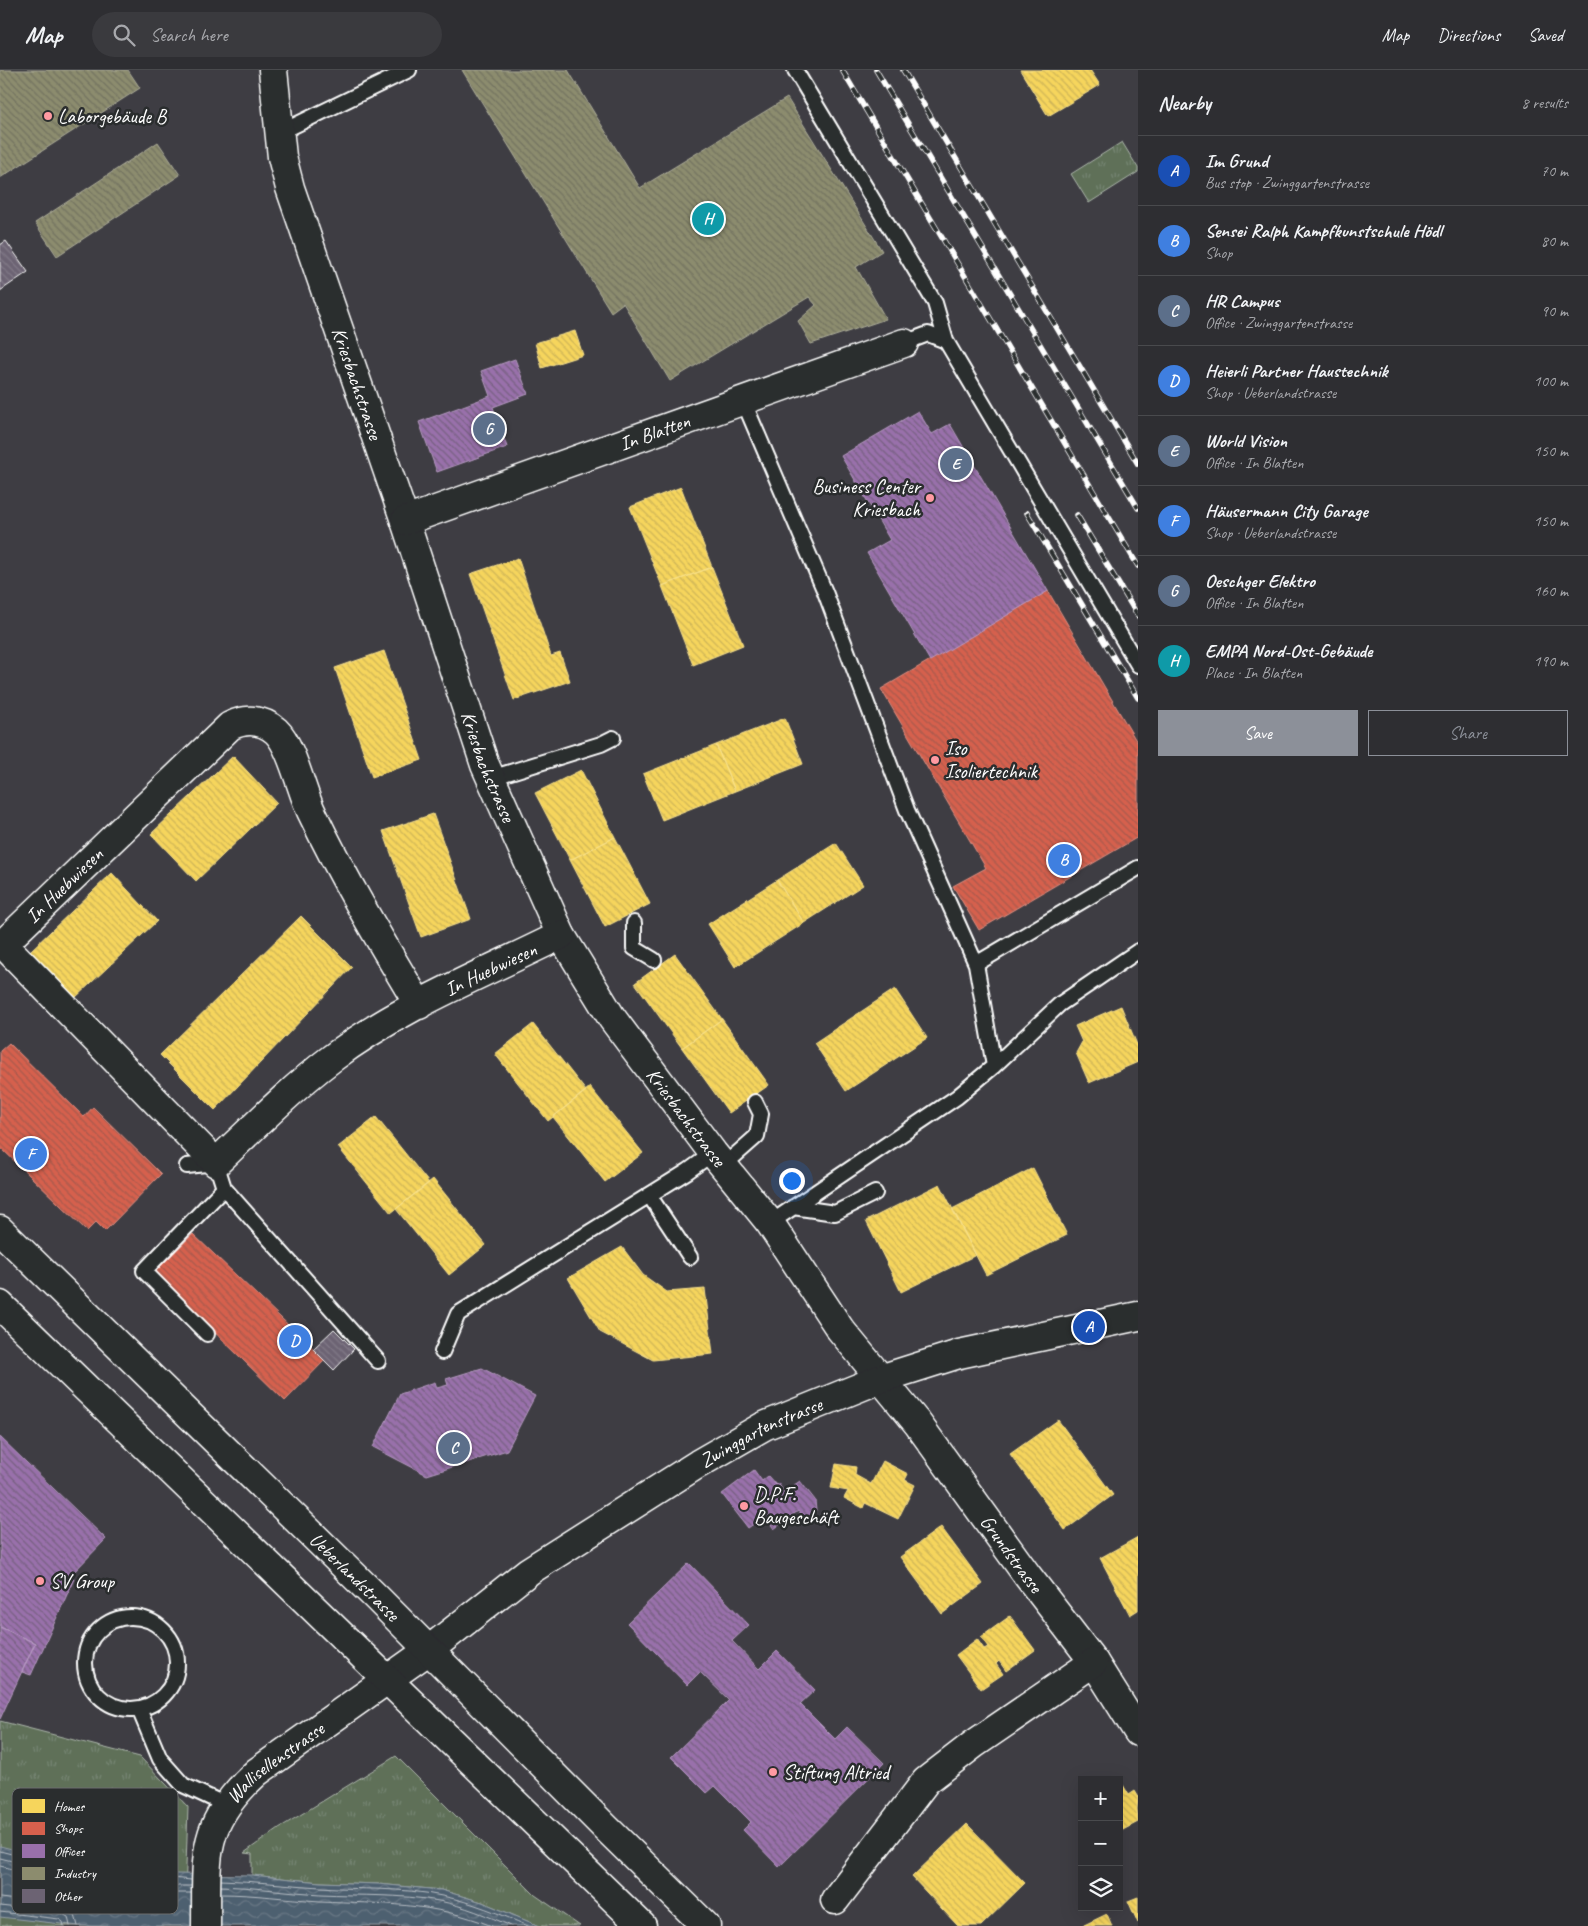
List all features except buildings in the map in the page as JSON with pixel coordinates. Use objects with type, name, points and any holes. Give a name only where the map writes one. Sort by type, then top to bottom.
[{"type":"street","name":"Kriesbachstrasse","points":[[273,70],[279,133],[290,188],[485,765],[561,935],[612,1018],[718,1159],[770,1223],[840,1329],[880,1379]]},
{"type":"street","name":"In Blatten","points":[[404,521],[904,342]]},
{"type":"street","name":"In Huebwiesen","points":[[419,1005],[344,876],[310,810],[285,744],[276,732],[263,723],[251,720],[239,721],[230,726],[3,944],[220,1176],[284,1098],[331,1059],[375,1030],[419,1005],[561,935]]},
{"type":"street","name":"Ueberlandstrasse","points":[[0,1230],[429,1650],[706,1926]]},
{"type":"street","points":[[0,1305],[642,1926]]},
{"type":"street","name":"Zwinggartenstrasse","points":[[429,1650],[529,1571],[698,1464],[764,1426],[880,1379],[959,1354],[1138,1316]]},
{"type":"street","name":"Grundstrasse","points":[[880,1379],[918,1424],[1027,1575],[1094,1662],[1138,1732]]},
{"type":"street","name":"Wallisellenstrasse","points":[[206,1926],[208,1844],[214,1827],[226,1805],[242,1785],[257,1772],[429,1650]]},
{"type":"street","points":[[835,1900],[926,1781],[974,1744],[1094,1662]]},
{"type":"lane","points":[[279,133],[409,70]]},
{"type":"lane","points":[[795,70],[935,303],[946,341],[1138,665]]},
{"type":"lane","points":[[904,342],[928,334],[946,341]]},
{"type":"lane","points":[[743,400],[825,592],[907,810],[976,964],[994,1066]]},
{"type":"lane","points":[[491,778],[601,744],[613,738]]},
{"type":"lane","points":[[976,964],[1138,868]]},
{"type":"lane","points":[[634,924],[634,948],[654,960]]},
{"type":"lane","points":[[770,1223],[958,1097],[1060,1004],[1138,951]]},
{"type":"lane","points":[[442,1352],[458,1314],[688,1171],[718,1159],[757,1136],[761,1114],[755,1102]]},
{"type":"lane","points":[[187,1166],[220,1176],[378,1361]]},
{"type":"lane","points":[[207,1334],[144,1271],[220,1176]]},
{"type":"lane","points":[[793,1206],[835,1213],[875,1193]]},
{"type":"lane","points":[[649,1195],[690,1257]]},
{"type":"lane","points":[[130,1617],[146,1619],[159,1626],[170,1638],[176,1652],[177,1668],[173,1682],[165,1695],[152,1705],[139,1709],[123,1709],[109,1704],[97,1695],[89,1683],[85,1668],[86,1653],[92,1639],[102,1628],[115,1620],[130,1617]]},
{"type":"lane","points":[[139,1709],[160,1760],[184,1785],[226,1805]]},
{"type":"green space","points":[[1122,142],[1138,168],[1138,172],[1089,203],[1071,174]]},
{"type":"green space","points":[[0,1721],[140,1757],[170,1788],[12,1788],[12,1914],[178,1914],[178,1797],[188,1807],[184,1926],[0,1926]]},
{"type":"green space","points":[[396,1756],[535,1895],[580,1926],[539,1926],[482,1902],[441,1890],[378,1884],[320,1882],[252,1875],[252,1854],[244,1853],[279,1828]]},
{"type":"water","points":[[0,1846],[12,1849],[12,1914],[178,1914],[178,1874],[252,1875],[320,1882],[378,1884],[441,1890],[482,1902],[539,1926],[79,1926],[0,1917]]},
{"type":"railway","points":[[842,70],[1138,566]]},
{"type":"railway","points":[[876,70],[1138,508]]},
{"type":"railway","points":[[903,70],[1138,464]]},
{"type":"railway","points":[[1027,513],[1138,698]]},
{"type":"railway","points":[[1077,515],[1138,616]]},
{"type":"place","name":"Laborgebäude B","points":[[48,116]]},
{"type":"place","name":"EMPA Nord-Ost-Gebäude","points":[[708,219]]},
{"type":"place","name":"Oeschger Elektro","points":[[489,429]]},
{"type":"place","name":"World Vision","points":[[956,464]]},
{"type":"place","name":"Business Center Kriesbach","points":[[930,498]]},
{"type":"place","name":"Iso Isoliertechnik","points":[[935,760]]},
{"type":"place","name":"Sensei Ralph Kampfkunstschule Hödl","points":[[1064,860]]},
{"type":"place","name":"Häusermann City Garage","points":[[31,1154]]},
{"type":"place","name":"Im Grund","points":[[1089,1327]]},
{"type":"place","name":"Heierli Partner Haustechnik","points":[[295,1341]]},
{"type":"place","name":"HR Campus","points":[[454,1448]]},
{"type":"place","name":"D.P.F. Baugeschäft","points":[[744,1506]]},
{"type":"place","name":"SV Group","points":[[40,1581]]},
{"type":"place","name":"Stiftung Altried","points":[[773,1772]]}]
